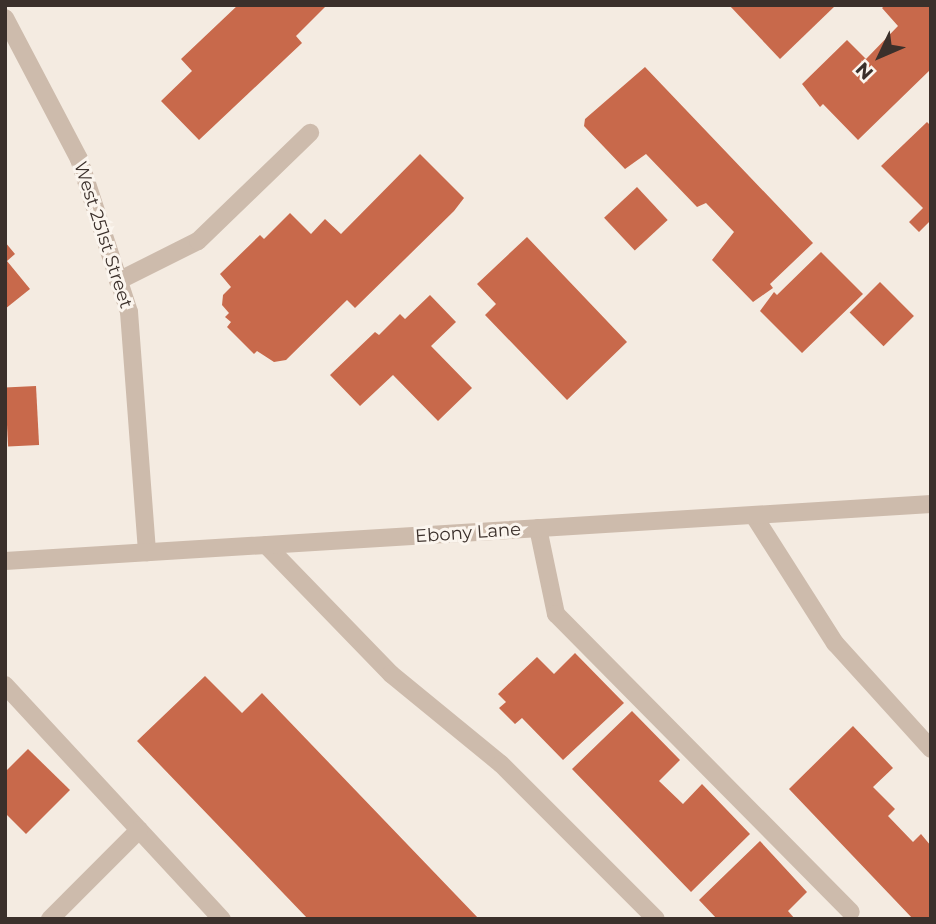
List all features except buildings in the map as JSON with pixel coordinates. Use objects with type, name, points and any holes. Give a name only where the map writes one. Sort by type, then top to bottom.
[{"type":"street","name":"West 251st Street","points":[[5,18],[79,159],[129,312],[147,552]]},
{"type":"street","points":[[118,281],[198,241],[310,132]]},
{"type":"street","name":"Ebony Lane","points":[[5,561],[931,504]]},
{"type":"street","points":[[754,516],[835,643],[931,749]]},
{"type":"street","points":[[538,528],[556,614],[851,912]]},
{"type":"street","points":[[266,545],[391,674],[501,764],[656,919]]},
{"type":"street","points":[[5,685],[222,919]]},
{"type":"street","points":[[50,919],[139,830]]}]
